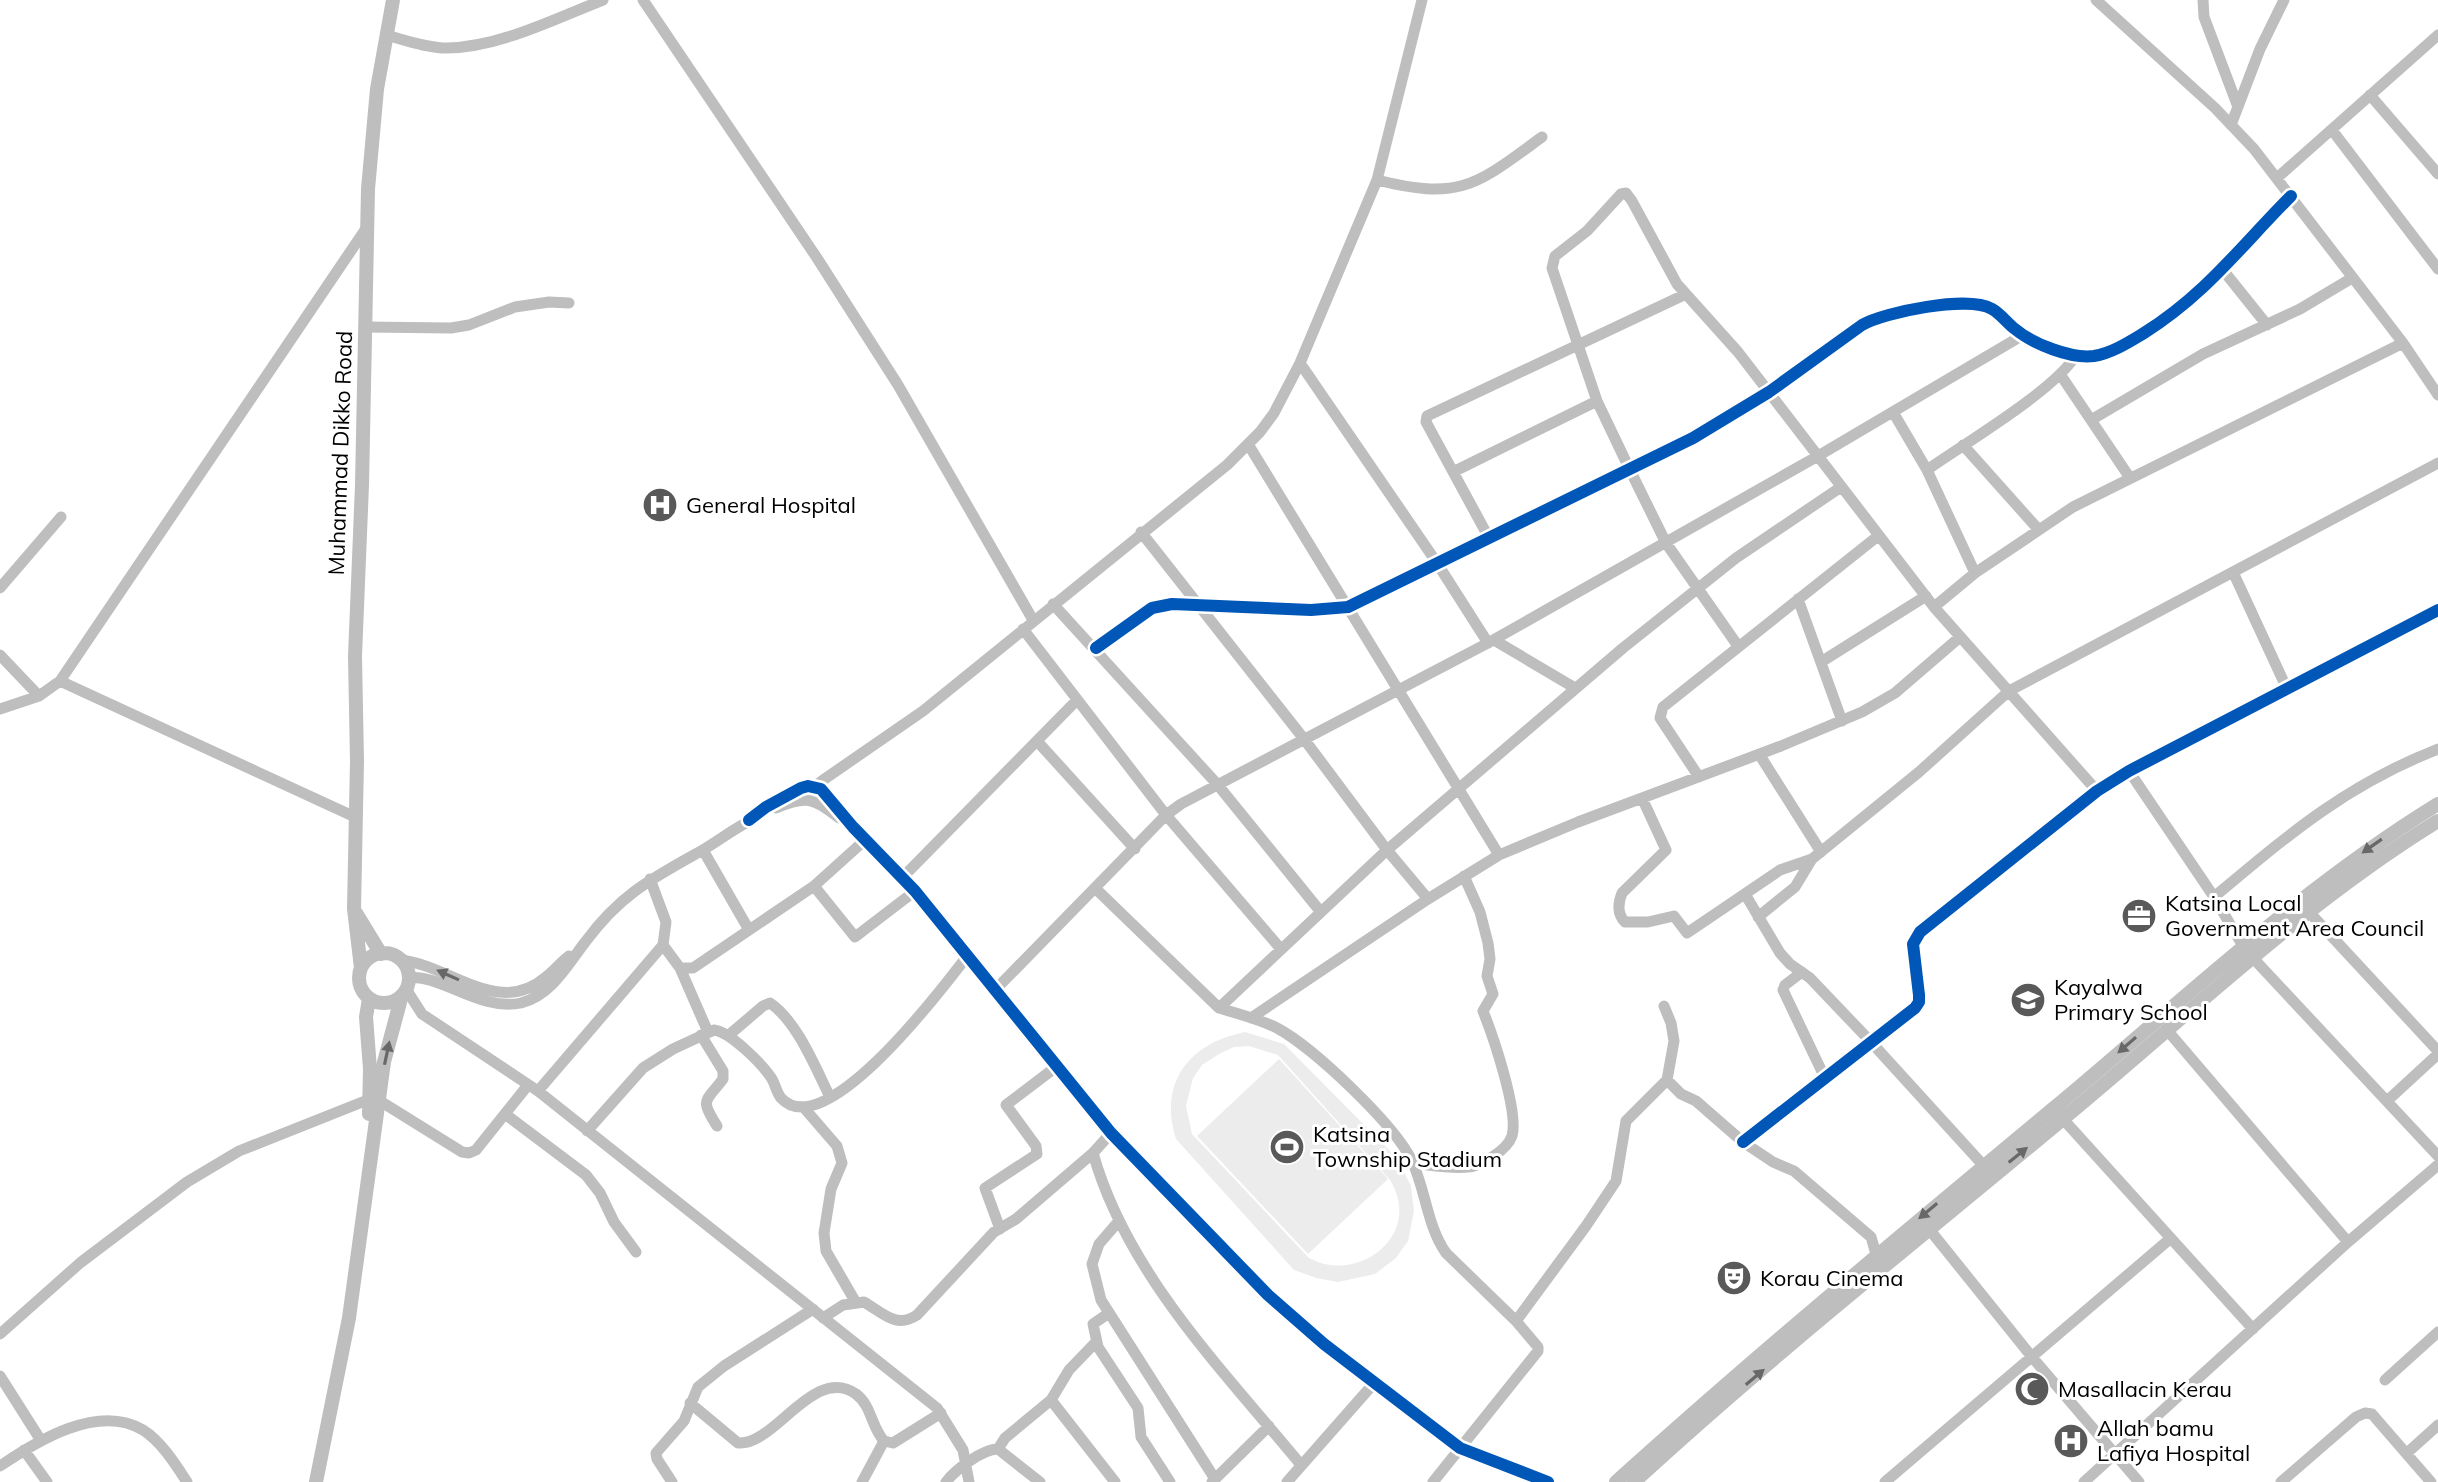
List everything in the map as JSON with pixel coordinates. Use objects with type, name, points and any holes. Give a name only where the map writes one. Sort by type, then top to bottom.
[{"type":"main road","name":"Muhammad Dikko Road","points":[[361,968],[354,909],[357,761],[355,656],[367,226],[376,98],[393,0]]},
{"type":"main road","points":[[1616,1482],[1876,1254],[2243,946],[2372,845],[2438,804]]},
{"type":"main road","points":[[1634,1482],[1929,1229],[2253,958],[2368,866],[2438,821]]},
{"type":"main road","points":[[316,1482],[349,1318],[375,1100],[406,987],[405,966],[400,960],[381,954],[354,909]]},
{"type":"main road","points":[[381,954],[366,961],[361,968],[360,988],[369,999],[387,1003],[406,987]]},
{"type":"main road","points":[[369,999],[366,1017],[375,1100]]},
{"type":"street","points":[[386,35],[446,48],[477,44],[525,30],[603,0]]},
{"type":"street","points":[[643,0],[817,258],[890,373],[1033,620]]},
{"type":"street","points":[[806,799],[814,787],[923,711],[1227,465],[1274,413],[1300,363],[1377,180],[1424,0]]},
{"type":"street","points":[[2096,0],[2231,125],[2277,178],[2403,343],[2438,395]]},
{"type":"street","points":[[2203,0],[2204,17],[2238,107]]},
{"type":"street","points":[[2231,125],[2260,49],[2284,0]]},
{"type":"street","points":[[2277,178],[2438,35]]},
{"type":"street","points":[[2370,95],[2438,174]]},
{"type":"street","points":[[2332,130],[2438,269]]},
{"type":"street","points":[[1377,180],[1410,188],[1455,189],[1478,181],[1542,137]]},
{"type":"street","points":[[1738,646],[1666,543],[1629,468],[1597,401],[1552,262],[1555,256],[1587,231],[1621,194],[1626,193],[1632,201],[1667,268],[1686,294],[1738,352],[1934,607],[2097,791]]},
{"type":"street","points":[[1096,648],[1152,608],[1172,604],[1311,610],[1348,607],[1693,438],[1769,392],[1862,325],[1898,313],[1981,304],[1992,309],[2023,335],[2076,355],[2093,356],[2115,350],[2183,305],[2223,270],[2291,196]]},
{"type":"street","points":[[0,709],[39,696],[60,681],[367,226]]},
{"type":"street","points":[[2223,270],[2267,325]]},
{"type":"street","points":[[2091,420],[2203,354],[2267,325],[2352,278]]},
{"type":"street","points":[[1489,538],[1426,422],[1427,416],[1686,294]]},
{"type":"street","points":[[366,327],[451,328],[515,307],[549,302],[569,303]]},
{"type":"street","points":[[996,989],[1166,815],[1181,804],[1491,642],[2023,335]]},
{"type":"street","points":[[1934,607],[1975,573],[2038,529],[2130,478],[2403,343]]},
{"type":"street","points":[[1927,470],[2029,400],[2060,374],[2076,355]]},
{"type":"street","points":[[1300,363],[1491,642],[1575,688]]},
{"type":"street","points":[[2060,374],[2130,478]]},
{"type":"street","points":[[1455,475],[1457,470],[1597,401]]},
{"type":"street","points":[[1893,412],[1927,470],[1975,573]]},
{"type":"street","points":[[1248,444],[1499,855]]},
{"type":"street","points":[[1963,445],[2038,529]]},
{"type":"street","points":[[1758,917],[1795,887],[1817,856],[1919,772],[2009,691],[2438,463]]},
{"type":"street","points":[[1219,1008],[1387,850],[1575,688],[1736,558],[1841,487]]},
{"type":"street","points":[[0,588],[61,517]]},
{"type":"street","points":[[1141,532],[1428,899]]},
{"type":"street","points":[[1699,777],[1660,718],[1663,707],[1878,536]]},
{"type":"street","points":[[2233,572],[2287,689]]},
{"type":"street","points":[[1821,662],[1926,596]]},
{"type":"street","points":[[1798,599],[1842,721]]},
{"type":"street","points":[[1053,604],[1217,784],[1320,911]]},
{"type":"street","points":[[1743,1142],[1919,1002],[1913,944],[1920,932],[2097,791],[2129,771],[2438,610]]},
{"type":"street","points":[[1023,629],[1166,815],[1280,948]]},
{"type":"street","points":[[1251,1018],[1499,855],[1842,721],[1895,693],[1960,637]]},
{"type":"street","points":[[0,655],[39,696]]},
{"type":"street","points":[[60,681],[355,817]]},
{"type":"street","points":[[902,878],[1077,700]]},
{"type":"street","points":[[1037,741],[1135,849]]},
{"type":"street","points":[[2214,897],[2310,818],[2344,795],[2378,775],[2438,749]]},
{"type":"street","points":[[1759,754],[1817,856]]},
{"type":"street","points":[[2129,771],[2214,897],[2243,946]]},
{"type":"street","points":[[969,1482],[963,1450],[941,1413],[533,1088],[422,1014],[406,987],[424,979],[492,1003],[521,1003],[545,991],[614,906],[650,879],[703,850],[766,807],[801,788],[814,787],[827,795],[853,827],[915,891],[1111,1133],[1268,1295],[1324,1344],[1460,1448],[1548,1482]]},
{"type":"street","points":[[1642,798],[1666,850],[1622,893],[1619,911],[1625,922],[1648,922],[1674,916],[1687,933],[1780,870],[1817,856]]},
{"type":"street","points":[[749,820],[790,802],[806,799],[818,802],[853,827]]},
{"type":"street","points":[[680,968],[693,968],[814,886],[865,840]]},
{"type":"street","points":[[703,850],[749,930]]},
{"type":"street","points":[[1413,1163],[1448,1168],[1471,1167],[1486,1161],[1511,1139],[1510,1107],[1499,1057],[1483,1009],[1493,994],[1487,976],[1490,959],[1488,943],[1480,912],[1464,876]]},
{"type":"street","points":[[0,1334],[80,1263],[187,1182],[239,1151],[375,1100],[462,1152],[476,1150],[505,1114],[533,1088],[663,945],[666,922],[650,879]]},
{"type":"street","points":[[814,886],[855,937],[915,891]]},
{"type":"street","points":[[1096,889],[1219,1008],[1279,1029],[1313,1052],[1381,1119],[1413,1163],[1437,1241],[1536,1343],[1538,1351],[1433,1482]]},
{"type":"street","points":[[1745,894],[1780,953],[1871,1042],[1983,1165]]},
{"type":"street","points":[[2310,913],[2438,1052],[2387,1101]]},
{"type":"street","points":[[400,960],[428,965],[491,993],[508,994],[545,979],[587,939]]},
{"type":"street","points":[[663,945],[680,968],[723,1071],[723,1079],[705,1103],[717,1126]]},
{"type":"street","points":[[587,1131],[643,1068],[705,1034],[722,1031],[771,1077],[780,1097],[792,1106],[805,1109],[817,1105],[870,1068],[900,1041],[968,955]]},
{"type":"street","points":[[2253,958],[2438,1156]]},
{"type":"street","points":[[1802,972],[1783,990],[1825,1078]]},
{"type":"street","points":[[729,1035],[770,1003],[779,1009],[804,1045],[830,1097]]},
{"type":"street","points":[[1516,1321],[1616,1181],[1626,1121],[1667,1080],[1674,1041],[1664,1006]]},
{"type":"street","points":[[2167,1030],[2348,1242]]},
{"type":"street","points":[[1000,1229],[985,1188],[1037,1154],[1036,1146],[1006,1105],[1056,1067]]},
{"type":"street","points":[[1667,1080],[1743,1142],[1773,1162],[1794,1171],[1871,1237],[1876,1254]]},
{"type":"street","points":[[805,1109],[837,1146],[842,1163],[831,1189],[824,1233],[826,1251],[855,1301]]},
{"type":"street","points":[[505,1114],[586,1175],[636,1252]]},
{"type":"street","points":[[2063,1119],[2253,1329]]},
{"type":"street","points":[[823,1318],[855,1301],[864,1302],[898,1322],[907,1322],[1000,1229],[1093,1153],[1111,1133]]},
{"type":"street","points":[[1093,1153],[1118,1222],[1184,1321],[1301,1465]]},
{"type":"street","points":[[2084,1482],[2348,1242],[2438,1165]]},
{"type":"street","points":[[1118,1222],[1099,1244],[1092,1264],[1094,1281],[1109,1313],[1214,1480],[1269,1426]]},
{"type":"street","points":[[1929,1229],[2032,1357],[2139,1482]]},
{"type":"street","points":[[1885,1482],[2171,1238]]},
{"type":"street","points":[[672,1482],[656,1453],[684,1421],[698,1387],[724,1366],[813,1309]]},
{"type":"street","points":[[1109,1313],[1094,1322],[1096,1342],[1138,1408],[1141,1437],[1170,1482]]},
{"type":"street","points":[[2385,1380],[2438,1332]]},
{"type":"street","points":[[998,1449],[1005,1438],[1051,1400],[1069,1370],[1096,1342]]},
{"type":"street","points":[[0,1376],[40,1439]]},
{"type":"street","points":[[1287,1482],[1375,1382]]},
{"type":"street","points":[[690,1403],[738,1443],[747,1444],[760,1438],[803,1401],[841,1388],[855,1394],[869,1409],[878,1435],[884,1441],[893,1443],[941,1413]]},
{"type":"street","points":[[1051,1400],[1115,1482]]},
{"type":"street","points":[[2281,1482],[2356,1417],[2365,1413],[2372,1414],[2431,1482]]},
{"type":"street","points":[[0,1466],[40,1439],[73,1426],[126,1424],[145,1431],[175,1462],[187,1482]]},
{"type":"street","points":[[2407,1453],[2438,1425]]},
{"type":"street","points":[[862,1482],[884,1441]]},
{"type":"street","points":[[946,1482],[990,1449],[998,1449],[1040,1482]]},
{"type":"street","points":[[24,1450],[47,1482]]},
{"type":"street","points":[[1524,1473],[1535,1482]]},
{"type":"shaded area","points":[[1245,1032],[1284,1044],[1397,1158],[1411,1186],[1414,1211],[1408,1241],[1396,1258],[1375,1274],[1338,1282],[1294,1270],[1176,1139],[1171,1100],[1175,1083],[1194,1056],[1225,1037]],"holes":[[[1249,1046],[1278,1055],[1390,1180],[1398,1200],[1399,1219],[1392,1236],[1381,1250],[1365,1260],[1347,1265],[1328,1265],[1309,1258],[1192,1134],[1186,1106],[1193,1078],[1202,1065],[1234,1047]]]},
{"type":"shaded area","points":[[1279,1059],[1388,1179],[1308,1254],[1197,1136]]},
{"type":"cycle path","points":[[1096,648],[1152,608],[1172,604],[1311,610],[1348,607],[1693,438],[1769,392],[1862,325],[1889,315],[1946,304],[1980,305],[1992,309],[2023,335],[2042,345],[2074,355],[2094,356],[2107,352],[2144,333],[2186,302],[2291,196]]},
{"type":"cycle path","points":[[1743,1142],[1915,1008],[1919,995],[1913,944],[1920,932],[2097,791],[2129,771],[2438,610]]},
{"type":"cycle path","points":[[749,820],[801,788],[821,789],[915,891],[1111,1133],[1268,1295],[1324,1344],[1460,1448],[1548,1482]]},
{"type":"place","name":"General Hospital","points":[[660,505]]},
{"type":"place","name":"Katsina Local Government Area Council","points":[[2139,916]]},
{"type":"place","name":"Kayalwa Primary School","points":[[2028,1000]]},
{"type":"place","name":"Katsina Township Stadium","points":[[1287,1147]]},
{"type":"place","name":"Korau Cinema","points":[[1734,1278]]},
{"type":"place","name":"Masallacin Kerau","points":[[2032,1389]]},
{"type":"place","name":"Allah bamu Lafiya Hospital","points":[[2071,1441]]}]
